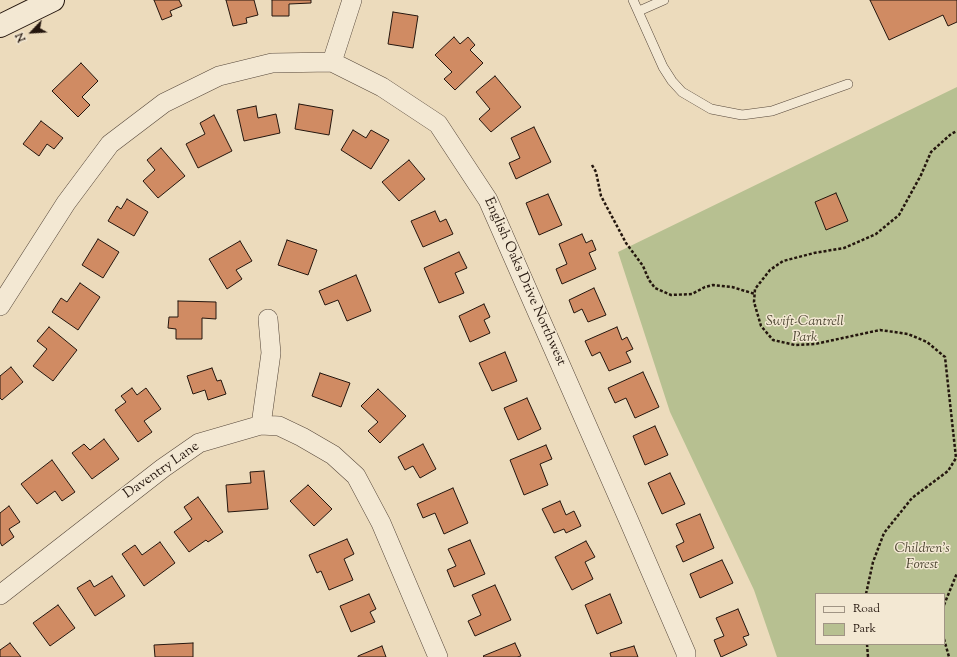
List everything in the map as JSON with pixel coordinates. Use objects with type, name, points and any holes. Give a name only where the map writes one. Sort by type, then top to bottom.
[{"type":"street","points":[[0,26],[53,0]]},
{"type":"street","points":[[332,62],[352,0]]},
{"type":"street","name":"English Oaks Drive Northwest","points":[[0,306],[66,203],[110,144],[164,103],[219,76],[272,63],[332,62],[382,86],[438,124],[488,200],[629,521],[686,653],[686,657]]},
{"type":"street","points":[[261,425],[271,353],[268,319]]},
{"type":"street","name":"Daventry Lane","points":[[0,595],[163,468],[199,443],[261,425],[279,426],[333,455],[356,476],[381,523],[438,657]]},
{"type":"lane","points":[[633,0],[663,67],[672,81],[682,92],[711,109],[742,115],[772,111],[848,84]]},
{"type":"lane","points":[[638,11],[664,0]]},
{"type":"path","points":[[866,593],[873,562],[884,533],[912,498],[948,471],[956,458],[945,357],[927,342],[908,334],[880,330],[815,344],[794,346],[773,340],[761,326],[754,302],[755,289],[770,270],[783,260],[844,248],[876,234],[898,215],[921,175],[931,152],[951,134],[957,131]]},
{"type":"path","points":[[592,165],[596,172],[601,196],[626,243],[643,266],[649,280],[655,288],[671,295],[692,294],[705,287],[713,285],[732,287],[755,294]]},
{"type":"path","points":[[945,603],[957,573]]},
{"type":"path","points":[[945,642],[949,657]]},
{"type":"path","points":[[867,645],[868,657]]},
{"type":"green space","name":"Swift-Cantrell Park","points":[[957,87],[957,657],[777,657],[754,590],[670,412],[618,252]]},
{"type":"building","points":[[154,0],[179,0],[182,6],[170,11],[172,16],[162,20]]},
{"type":"building","points":[[226,0],[254,0],[258,15],[246,18],[247,23],[233,26]]},
{"type":"building","points":[[272,0],[311,0],[311,3],[289,4],[289,16],[272,16]]},
{"type":"building","points":[[870,0],[957,0],[957,22],[948,26],[943,15],[889,40]]},
{"type":"building","points":[[393,12],[418,16],[413,48],[388,44]]},
{"type":"building","points":[[454,37],[460,44],[468,37],[475,45],[470,50],[483,63],[455,90],[444,79],[452,72],[435,55]]},
{"type":"building","points":[[81,63],[98,81],[82,97],[90,105],[78,117],[52,91]]},
{"type":"building","points":[[495,76],[521,107],[491,132],[479,119],[490,109],[476,92]]},
{"type":"building","points":[[299,104],[333,110],[329,135],[295,129]]},
{"type":"building","points":[[256,106],[258,118],[276,114],[280,133],[244,141],[237,110]]},
{"type":"building","points":[[214,115],[232,151],[198,168],[186,144],[205,134],[200,123]]},
{"type":"building","points":[[41,121],[63,138],[54,149],[47,144],[39,156],[23,144]]},
{"type":"building","points":[[534,127],[551,162],[516,179],[509,163],[520,158],[511,138]]},
{"type":"building","points":[[353,130],[366,138],[371,130],[389,140],[371,169],[341,150]]},
{"type":"building","points":[[161,148],[185,176],[158,198],[143,181],[155,170],[147,160]]},
{"type":"building","points":[[409,160],[425,179],[399,201],[382,182]]},
{"type":"building","points":[[836,193],[848,221],[826,230],[815,202]]},
{"type":"building","points":[[548,194],[562,225],[539,235],[526,203]]},
{"type":"building","points":[[127,199],[148,212],[134,236],[108,221],[117,206],[121,209]]},
{"type":"building","points":[[435,211],[440,222],[446,219],[453,234],[423,247],[411,221]]},
{"type":"building","points":[[582,234],[586,243],[592,240],[596,250],[589,253],[596,269],[562,284],[556,269],[567,264],[559,244]]},
{"type":"building","points":[[98,239],[119,252],[103,278],[82,265]]},
{"type":"building","points":[[287,240],[317,250],[308,275],[278,265]]},
{"type":"building","points":[[240,241],[252,261],[236,270],[242,279],[227,289],[209,259]]},
{"type":"building","points":[[459,252],[467,268],[455,273],[464,293],[439,303],[424,268]]},
{"type":"building","points":[[356,275],[371,311],[347,321],[338,300],[325,305],[319,291]]},
{"type":"building","points":[[80,283],[100,297],[78,330],[52,312],[61,298],[67,302]]},
{"type":"building","points":[[594,288],[606,315],[588,322],[582,309],[574,313],[569,300]]},
{"type":"building","points":[[178,301],[216,302],[216,319],[202,318],[202,339],[176,339],[176,329],[168,328],[169,317],[178,317]]},
{"type":"building","points":[[484,304],[490,317],[484,320],[490,333],[470,342],[459,316]]},
{"type":"building","points":[[49,327],[77,350],[53,381],[33,366],[47,349],[37,341]]},
{"type":"building","points":[[617,327],[622,340],[627,337],[633,349],[626,352],[631,362],[609,371],[600,352],[592,356],[585,341]]},
{"type":"building","points":[[505,352],[517,381],[492,391],[479,363]]},
{"type":"building","points":[[11,367],[23,382],[2,400],[0,398],[0,376]]},
{"type":"building","points":[[212,368],[217,381],[221,380],[226,394],[208,400],[205,390],[193,394],[187,376]]},
{"type":"building","points":[[643,372],[659,407],[635,418],[626,398],[615,403],[608,388]]},
{"type":"building","points":[[320,373],[350,383],[341,407],[312,396]]},
{"type":"building","points":[[132,388],[137,395],[146,388],[161,409],[144,421],[152,432],[138,442],[115,410],[126,402],[121,396]]},
{"type":"building","points":[[378,389],[406,416],[380,443],[368,431],[378,422],[361,406]]},
{"type":"building","points":[[527,398],[541,429],[518,440],[504,408]]},
{"type":"building","points":[[655,426],[668,455],[645,465],[633,436]]},
{"type":"building","points":[[104,439],[119,459],[92,479],[72,453],[84,444],[90,450]]},
{"type":"building","points":[[423,444],[436,469],[420,478],[413,466],[405,470],[398,457]]},
{"type":"building","points":[[546,445],[552,459],[540,464],[548,485],[524,495],[510,460]]},
{"type":"building","points":[[52,460],[75,492],[62,501],[55,491],[37,504],[21,484]]},
{"type":"building","points":[[264,471],[268,509],[228,512],[226,485],[251,483],[250,472]]},
{"type":"building","points":[[670,473],[685,504],[662,514],[648,483]]},
{"type":"building","points":[[308,485],[332,509],[314,526],[290,501]]},
{"type":"building","points":[[453,488],[468,523],[444,534],[435,513],[423,518],[417,504]]},
{"type":"building","points":[[198,497],[223,532],[208,542],[206,540],[189,552],[174,532],[192,519],[184,507]]},
{"type":"building","points":[[560,501],[566,515],[574,511],[581,526],[566,533],[564,529],[554,533],[542,509]]},
{"type":"building","points":[[9,506],[20,522],[9,529],[14,537],[2,546],[0,542],[0,513]]},
{"type":"building","points":[[700,514],[714,548],[683,562],[676,546],[684,542],[676,524]]},
{"type":"building","points":[[347,539],[354,554],[344,559],[353,580],[329,590],[321,571],[317,573],[309,555]]},
{"type":"building","points":[[470,540],[485,574],[454,587],[447,570],[456,566],[448,549]]},
{"type":"building","points":[[586,541],[595,557],[585,562],[593,579],[572,590],[555,557]]},
{"type":"building","points":[[160,542],[175,563],[144,586],[122,554],[135,545],[142,555]]},
{"type":"building","points":[[722,560],[733,583],[700,598],[690,574]]},
{"type":"building","points":[[112,576],[125,596],[95,616],[77,588],[90,580],[94,587]]},
{"type":"building","points":[[495,585],[511,620],[475,636],[468,621],[481,615],[472,595]]},
{"type":"building","points":[[369,594],[376,609],[370,612],[375,622],[351,632],[340,606]]},
{"type":"building","points":[[610,594],[622,623],[597,634],[585,605]]},
{"type":"building","points":[[58,605],[75,628],[50,646],[33,623]]},
{"type":"building","points":[[738,609],[749,635],[743,637],[747,645],[721,657],[714,640],[724,636],[716,618]]},
{"type":"building","points":[[10,643],[21,657],[0,657],[0,650]]},
{"type":"building","points":[[193,643],[193,657],[155,657],[154,645]]},
{"type":"building","points":[[515,643],[521,656],[483,656]]},
{"type":"building","points":[[382,646],[386,657],[358,657],[358,656]]},
{"type":"building","points":[[634,646],[638,657],[611,657],[610,653]]},
{"type":"park label","name":"Children's Forest","points":[[922,558]]}]
